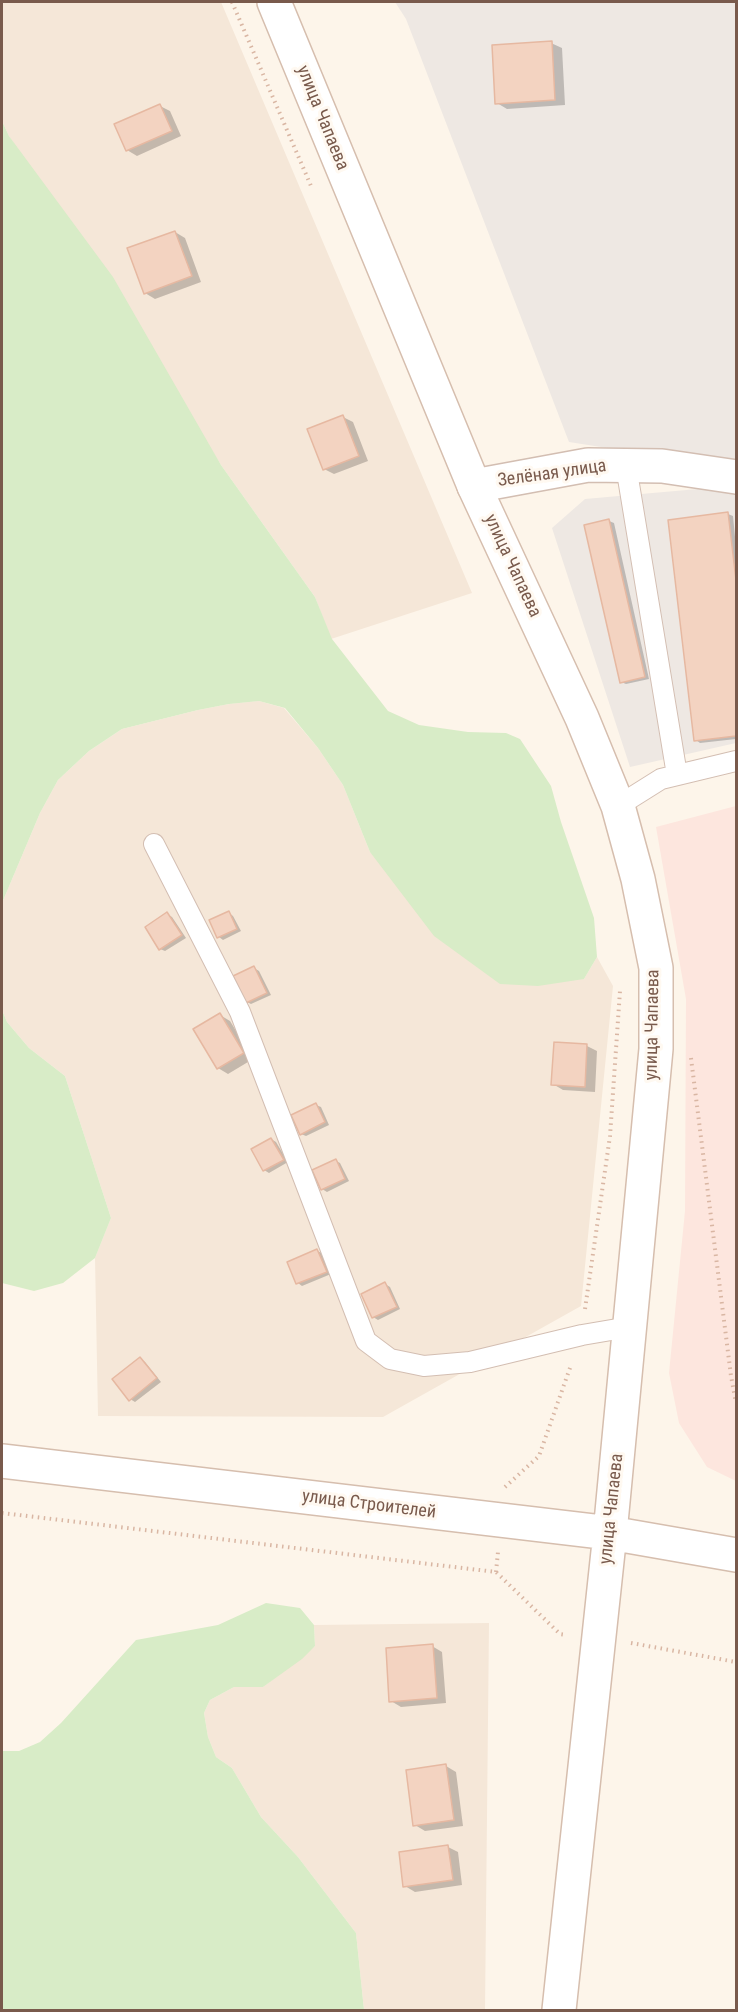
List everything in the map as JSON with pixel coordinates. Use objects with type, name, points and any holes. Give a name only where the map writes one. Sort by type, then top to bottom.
[{"type":"street","name":"улица Чапаева","points":[[274,2],[474,486],[582,718],[618,806],[638,879],[656,968],[656,1049],[610,1533],[559,2010]]},
{"type":"street","name":"Зелёная улица","points":[[474,486],[588,465],[662,466],[736,477]]},
{"type":"street","name":"улица Строителей","points":[[2,1461],[610,1533],[736,1555]]},
{"type":"lane","points":[[626,466],[677,775]]},
{"type":"lane","points":[[618,806],[661,779],[736,761]]},
{"type":"lane","points":[[154,844],[240,1012],[366,1341],[390,1359],[424,1365],[470,1362],[582,1335],[629,1327]]},
{"type":"path","points":[[232,2],[314,194]]},
{"type":"path","points":[[504,1488],[539,1456],[582,1335],[610,1136],[620,986]]},
{"type":"path","points":[[2,1513],[496,1572],[560,1634],[598,1637],[736,1662]]},
{"type":"shaded area","points":[[2,2],[221,2],[472,593],[331,639],[315,597],[221,465],[9,136],[2,121]]},
{"type":"shaded area","points":[[395,2],[736,2],[736,468],[569,442],[406,19]]},
{"type":"shaded area","points":[[709,488],[736,492],[736,743],[630,767],[552,528],[585,499]]},
{"type":"shaded area","points":[[259,701],[284,708],[318,748],[343,785],[370,852],[584,979],[597,957],[613,986],[581,1306],[383,1417],[98,1416],[95,1258],[111,1218],[65,1076],[29,1048],[7,1022],[2,1010],[2,903],[40,813],[58,780],[89,751],[122,729],[198,710]]},
{"type":"shaded area","points":[[736,806],[736,1481],[707,1467],[679,1423],[669,1373],[685,1211],[686,999],[656,827]]},
{"type":"shaded area","points":[[489,1623],[485,2010],[364,2010],[356,1933],[298,1857],[261,1817],[232,1768],[216,1757],[208,1737],[204,1713],[210,1700],[234,1687],[263,1687],[315,1646],[314,1625]]},
{"type":"green space","points":[[2,121],[9,136],[113,277],[221,465],[315,597],[332,639],[388,711],[419,725],[468,732],[506,733],[520,739],[551,786],[594,918],[597,957],[584,979],[538,986],[500,984],[434,936],[370,852],[343,785],[318,748],[285,708],[259,701],[198,710],[122,729],[89,751],[58,780],[40,813],[2,903]]},
{"type":"green space","points":[[2,1010],[7,1022],[29,1048],[65,1076],[111,1218],[95,1258],[63,1283],[34,1291],[2,1283]]},
{"type":"green space","points":[[266,1603],[300,1608],[314,1625],[315,1646],[302,1659],[263,1687],[234,1687],[210,1700],[204,1713],[208,1737],[216,1757],[232,1768],[261,1817],[298,1857],[356,1933],[364,2010],[2,2010],[2,1751],[19,1751],[40,1742],[61,1723],[136,1640],[218,1625]]},
{"type":"building","points":[[552,41],[555,100],[495,104],[492,45]]},
{"type":"building","points":[[160,104],[172,131],[126,151],[114,124]]},
{"type":"building","points":[[175,231],[192,276],[144,294],[127,248]]},
{"type":"building","points":[[343,415],[359,456],[323,470],[307,429]]},
{"type":"building","points":[[728,512],[736,580],[736,736],[694,741],[668,520]]},
{"type":"building","points":[[609,519],[645,677],[620,683],[584,525]]},
{"type":"building","points":[[229,911],[237,929],[217,938],[209,920]]},
{"type":"building","points":[[167,912],[182,935],[159,950],[145,927]]},
{"type":"building","points":[[254,966],[267,993],[246,1003],[233,976]]},
{"type":"building","points":[[220,1013],[244,1053],[217,1069],[193,1029]]},
{"type":"building","points":[[554,1042],[587,1044],[585,1087],[551,1085]]},
{"type":"building","points":[[316,1103],[325,1122],[300,1135],[291,1115]]},
{"type":"building","points":[[271,1138],[284,1160],[263,1171],[251,1149]]},
{"type":"building","points":[[336,1159],[345,1179],[321,1190],[312,1170]]},
{"type":"building","points":[[317,1249],[327,1272],[296,1284],[287,1262]]},
{"type":"building","points":[[385,1282],[397,1307],[372,1318],[361,1294]]},
{"type":"building","points":[[140,1357],[157,1378],[129,1401],[112,1379]]},
{"type":"building","points":[[433,1644],[437,1698],[389,1702],[386,1648]]},
{"type":"building","points":[[446,1764],[454,1820],[413,1826],[406,1770]]},
{"type":"building","points":[[448,1845],[453,1880],[403,1887],[399,1852]]}]
